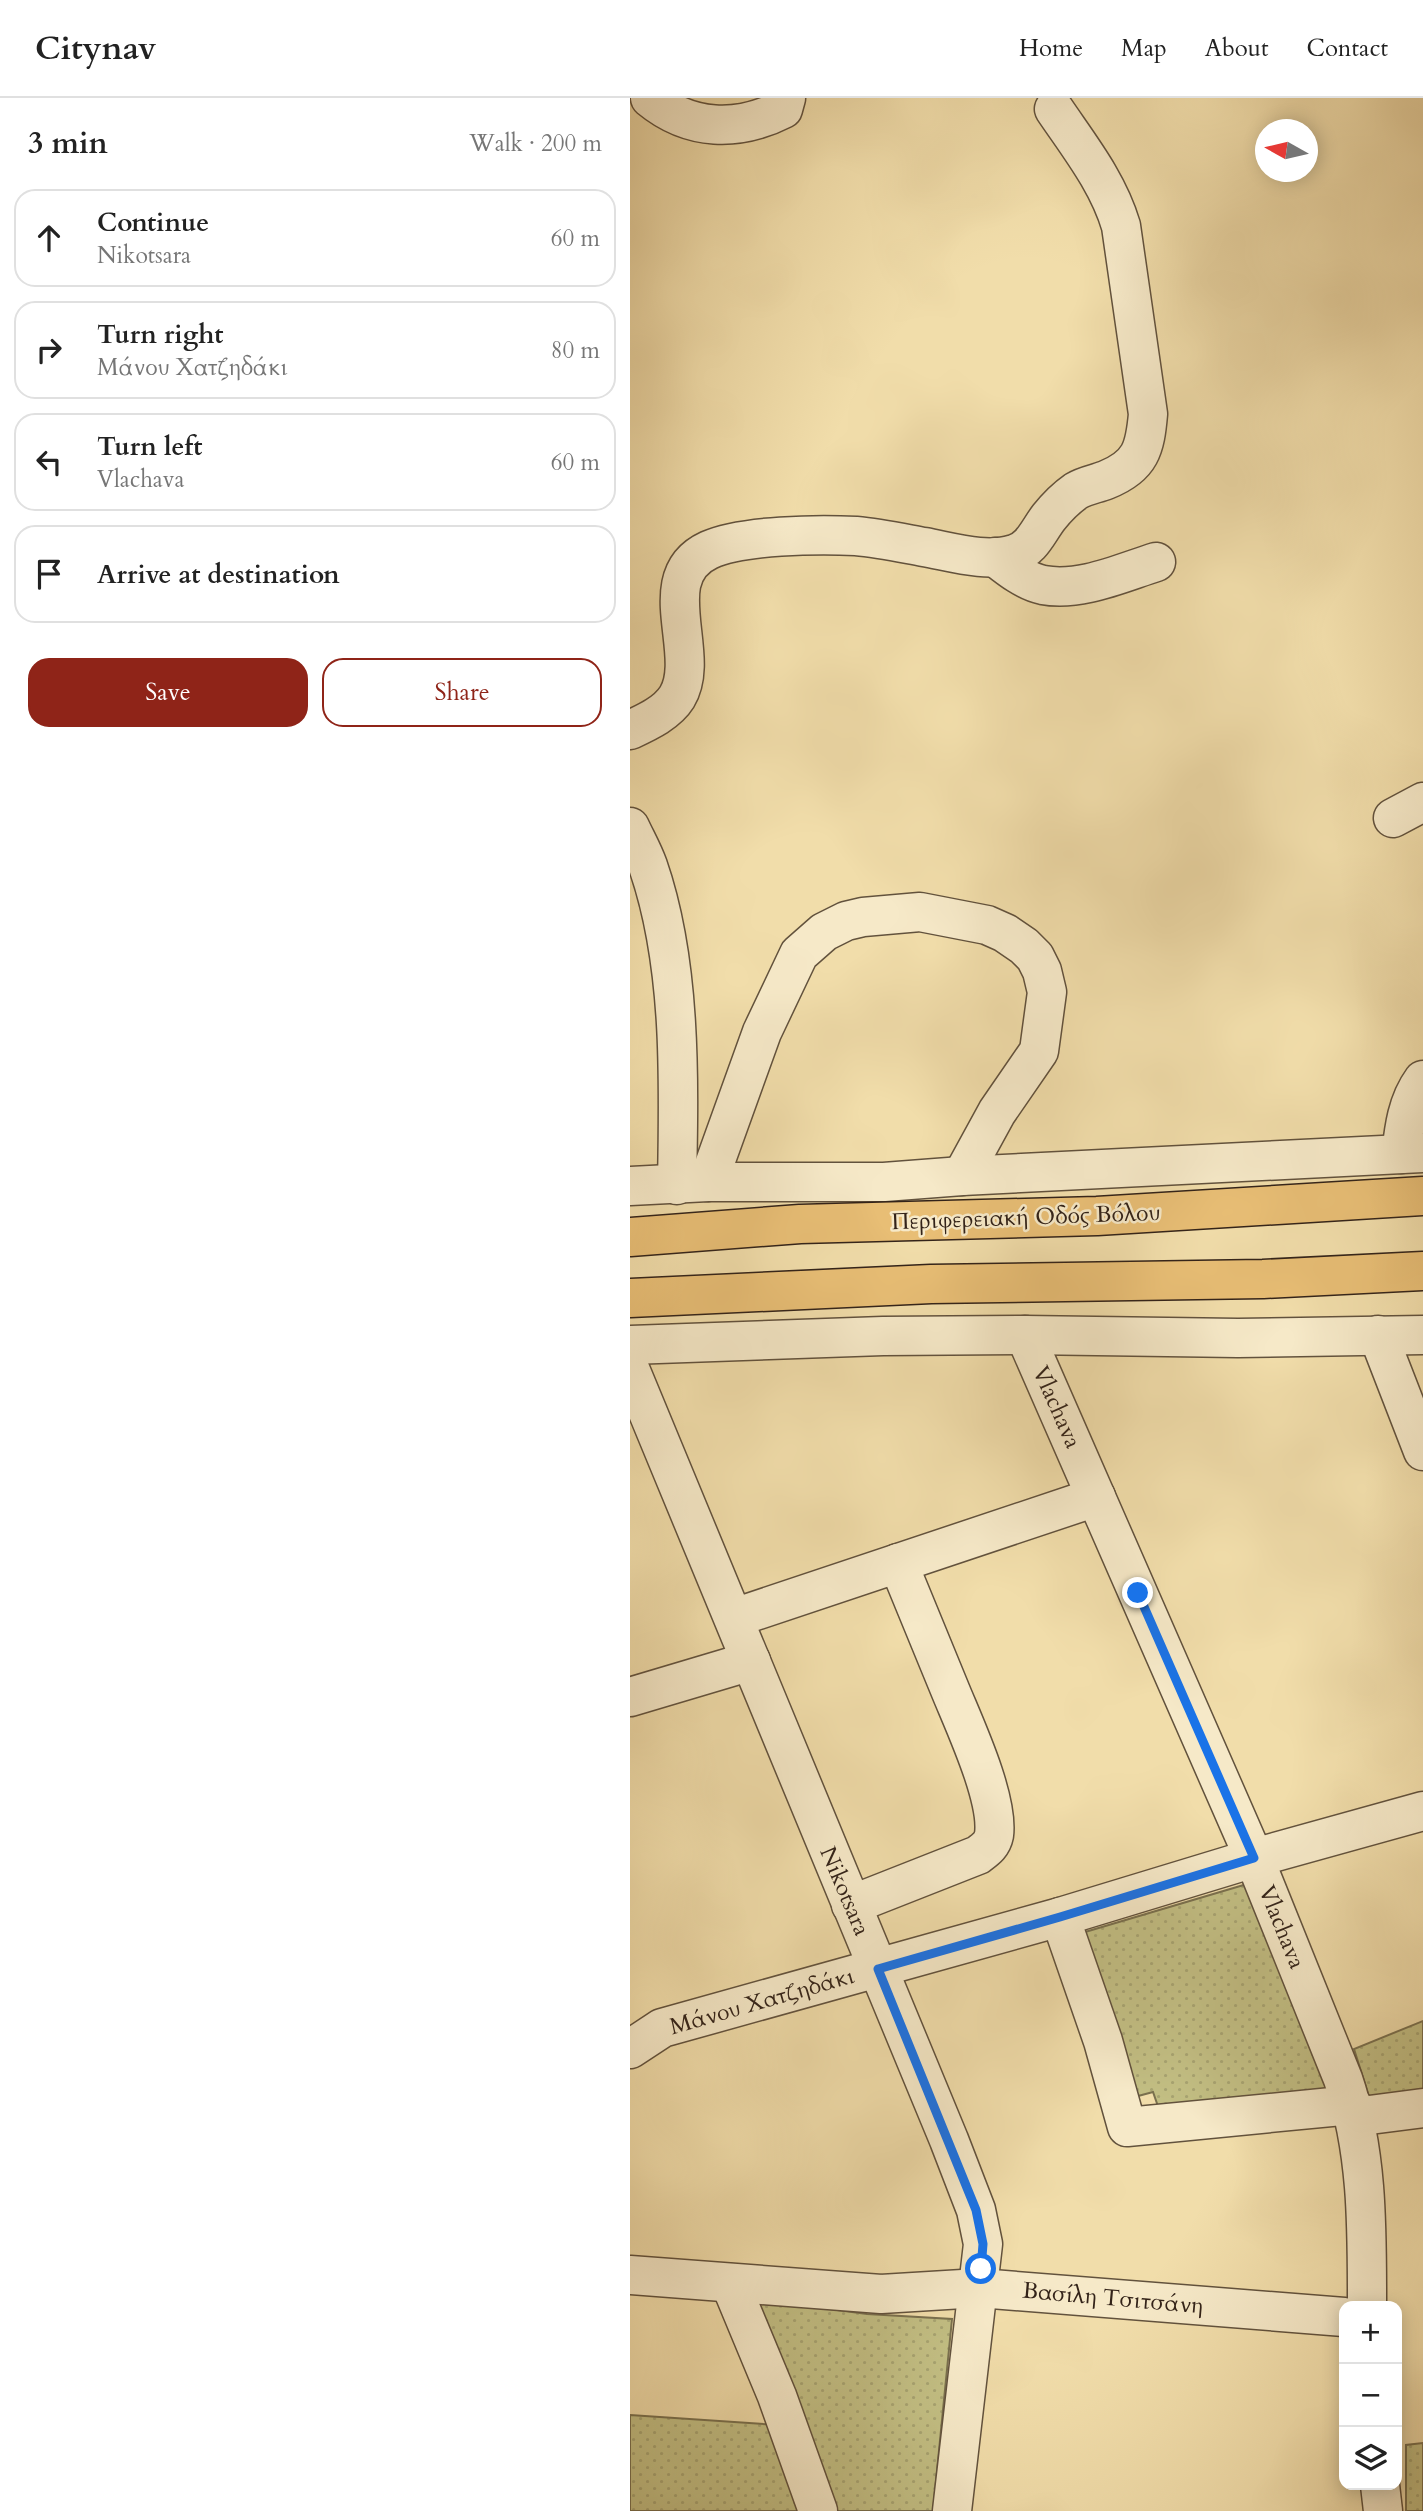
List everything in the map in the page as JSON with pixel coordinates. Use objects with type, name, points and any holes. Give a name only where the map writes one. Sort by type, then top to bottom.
[{"type":"main road","name":"Περιφερειακή Οδός Βόλου","points":[[630,1237],[800,1224],[1097,1216],[1423,1196]]},
{"type":"main road","points":[[630,1298],[931,1284],[1263,1279],[1423,1271]]},
{"type":"street","points":[[650,98],[671,114],[689,122],[707,124],[759,120],[783,109],[786,98]]},
{"type":"street","points":[[630,730],[668,708],[678,695],[685,675],[680,607],[682,578],[693,561],[705,552],[728,543],[770,538],[855,536],[962,554],[995,557],[1014,554],[1029,547],[1050,516],[1070,496],[1129,468],[1141,452],[1149,414],[1121,226],[1116,208],[1094,168],[1054,109]]},
{"type":"street","points":[[995,557],[1021,575],[1042,584],[1069,586],[1100,580],[1156,562]]},
{"type":"street","points":[[630,827],[648,864],[658,901],[671,973],[679,1082],[692,1183]]},
{"type":"street","points":[[692,1183],[799,954],[824,932],[846,920],[920,912],[987,925],[1005,933],[1035,957],[1047,992],[1038,1051],[997,1112],[962,1176]]},
{"type":"street","points":[[630,1186],[884,1182],[1412,1154],[1409,1107],[1415,1090],[1423,1080]]},
{"type":"street","points":[[630,1345],[1025,1335],[1238,1338],[1423,1335]]},
{"type":"street","name":"Vlachava","points":[[1025,1335],[1254,1858],[1353,2111],[1367,2226],[1367,2301]]},
{"type":"street","points":[[1378,1335],[1423,1451]]},
{"type":"street","name":"Nikotsara","points":[[630,1368],[976,2210],[983,2244],[952,2511]]},
{"type":"street","points":[[734,1618],[1096,1497]]},
{"type":"street","points":[[850,1905],[978,1855],[989,1847],[994,1837],[990,1803],[976,1752],[898,1563]]},
{"type":"street","points":[[630,1697],[751,1661]]},
{"type":"street","name":"Μάνου Χατζηδάκι","points":[[630,2049],[662,2028],[878,1969],[1423,1811]]},
{"type":"street","points":[[1060,1917],[1103,2041],[1127,2127],[1423,2108]]},
{"type":"street","name":"Βασίλη Τσιτσάνη","points":[[630,2275],[881,2294],[979,2288],[1339,2317]]},
{"type":"street","points":[[730,2283],[778,2396],[818,2511]]},
{"type":"street","points":[[1381,2490],[1383,2511]]},
{"type":"shaded area","points":[[1247,1884],[1334,2097],[1161,2115],[1153,2092],[1127,2099],[1075,1935]]},
{"type":"shaded area","points":[[1423,2021],[1423,2100],[1372,2106],[1354,2049]]},
{"type":"shaded area","points":[[747,2298],[867,2314],[952,2319],[933,2511],[826,2511]]},
{"type":"shaded area","points":[[630,2415],[778,2425],[807,2511],[630,2511]]},
{"type":"shaded area","points":[[1423,2443],[1423,2511],[1406,2511],[1406,2445]]},
{"type":"route","points":[[981,2269],[983,2244],[976,2210],[878,1969],[1254,1858],[1138,1593]]}]
